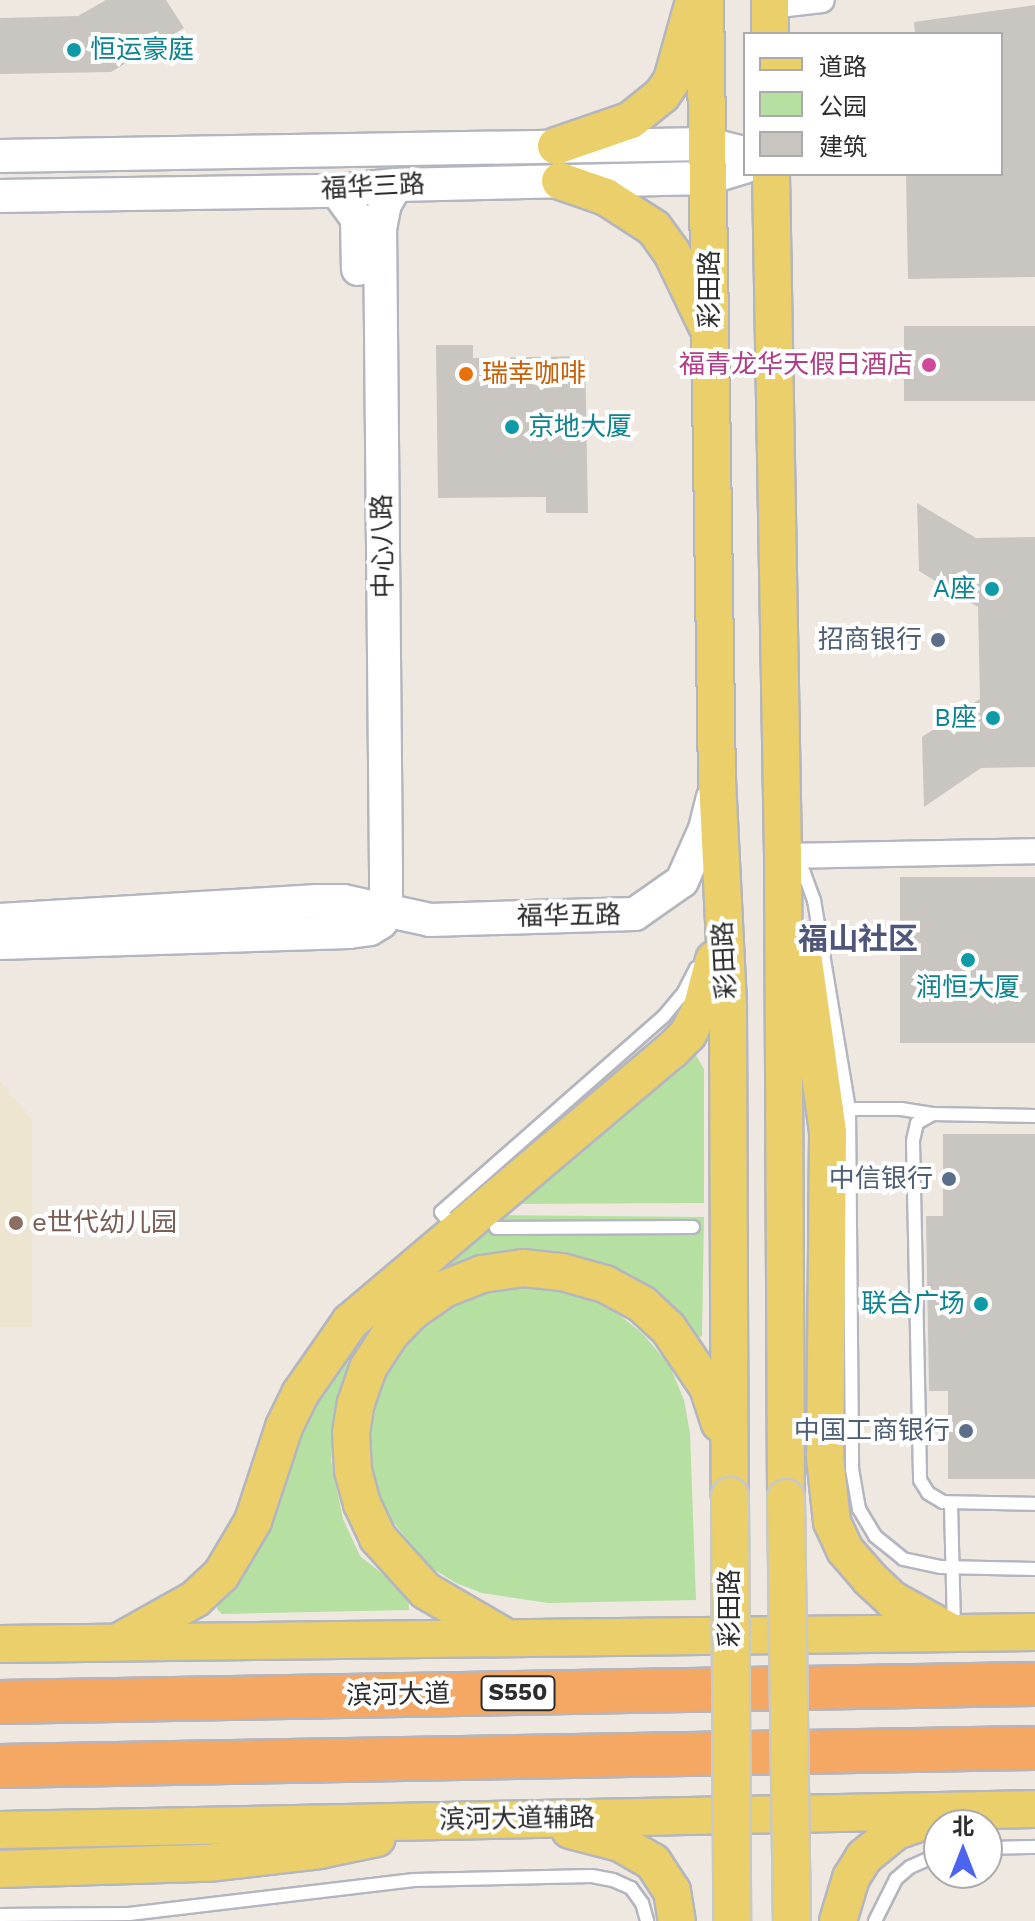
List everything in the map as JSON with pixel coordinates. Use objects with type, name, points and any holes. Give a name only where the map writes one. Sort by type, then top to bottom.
[{"type":"highway","name":"滨河大道","points":[[0,1702],[1035,1684]]},
{"type":"highway","points":[[0,1766],[1035,1748]]},
{"type":"main road","points":[[556,146],[631,120],[662,95],[672,80],[695,0]]},
{"type":"main road","name":"彩田路","points":[[705,0],[717,779],[728,1007],[732,1921]]},
{"type":"main road","points":[[771,176],[783,856],[786,1498],[792,1921]]},
{"type":"main road","points":[[560,181],[606,197],[654,228],[672,253],[710,333]]},
{"type":"main road","points":[[783,856],[804,951],[828,1133],[825,1457],[832,1522],[845,1550],[893,1600],[954,1633]]},
{"type":"main road","points":[[117,1642],[195,1599],[221,1575],[253,1521],[284,1427],[300,1394],[350,1322],[688,1034],[702,1006],[723,920]]},
{"type":"main road","points":[[508,1637],[468,1618],[426,1591],[378,1538],[362,1504],[353,1470],[351,1433],[356,1403],[368,1368],[390,1334],[411,1312],[444,1289],[482,1274],[523,1268],[562,1272],[605,1284],[642,1304],[690,1355],[708,1387],[729,1451]]},
{"type":"main road","points":[[0,1644],[1035,1632]]},
{"type":"main road","points":[[838,1921],[851,1878],[864,1857],[896,1831],[921,1821],[1019,1809]]},
{"type":"main road","name":"滨河大道辅路","points":[[0,1830],[1019,1809]]},
{"type":"main road","points":[[521,1819],[596,1835],[640,1852],[665,1877],[672,1891],[677,1921]]},
{"type":"main road","points":[[0,1869],[208,1863],[320,1850],[432,1821]]},
{"type":"street","points":[[770,13],[822,0]]},
{"type":"street","name":"福华三路","points":[[0,156],[556,146],[743,167]]},
{"type":"street","name":"福华三路","points":[[0,196],[337,191],[396,185],[560,181],[743,153]]},
{"type":"street","name":"中心八路","points":[[386,911],[380,229],[385,204],[396,185]]},
{"type":"street","name":"中心八路","points":[[337,191],[354,212],[358,229],[366,871],[359,890],[343,901]]},
{"type":"street","name":"福华五路","points":[[0,920],[343,901],[430,920],[635,914],[682,881],[705,829],[717,779]]},
{"type":"street","points":[[783,856],[1035,851]]},
{"type":"street","points":[[0,943],[349,932],[370,929],[381,922],[386,911]]},
{"type":"lane","points":[[783,856],[796,862],[814,900],[849,1109],[844,1225],[852,1469],[856,1500],[868,1527],[891,1552],[915,1563],[1035,1569]]},
{"type":"lane","points":[[444,1215],[664,1016],[684,992],[723,920]]},
{"type":"lane","points":[[849,1109],[1035,1116]]},
{"type":"lane","points":[[901,1109],[912,1119],[914,1132],[918,1470],[928,1493],[951,1504],[1035,1504]]},
{"type":"lane","points":[[914,1132],[917,1123],[933,1114]]},
{"type":"lane","points":[[496,1228],[693,1227]]},
{"type":"lane","points":[[951,1504],[954,1633]]},
{"type":"lane","points":[[1003,1848],[1035,1847]]},
{"type":"lane","points":[[875,1921],[896,1879],[923,1861]]},
{"type":"lane","points":[[0,1915],[129,1914],[414,1880],[592,1876],[631,1888],[642,1903],[647,1921]]},
{"type":"shaded area","name":"e世代幼儿园","points":[[0,1081],[32,1119],[32,1327],[0,1327]]},
{"type":"green space","points":[[694,1052],[704,1069],[704,1203],[495,1204]]},
{"type":"green space","points":[[484,1215],[704,1217],[702,1336],[695,1340],[619,1274],[593,1262],[569,1255],[521,1253],[347,1373],[337,1400],[331,1461],[343,1519],[360,1556],[408,1594],[409,1610],[222,1614],[217,1609],[217,1602],[254,1557],[297,1433],[338,1355]]},
{"type":"green space","points":[[494,1283],[566,1286],[606,1304],[643,1334],[670,1366],[684,1400],[690,1433],[696,1600],[548,1603],[482,1593],[456,1583],[430,1567],[389,1517],[376,1490],[371,1467],[372,1414],[380,1388],[393,1361],[429,1316]]},
{"type":"building","name":"恒运豪庭","points":[[106,0],[166,0],[184,28],[111,72],[0,74],[0,18],[78,16]]},
{"type":"building","points":[[1035,5],[1035,277],[908,279],[906,176],[1003,176],[1003,32],[915,32],[914,22]]},
{"type":"building","name":"福青龙华天假日酒店","points":[[904,326],[1035,326],[1035,401],[904,401]]},
{"type":"building","name":"京地大厦","points":[[436,345],[473,345],[473,358],[585,356],[588,513],[546,513],[546,497],[438,498]]},
{"type":"building","points":[[917,503],[976,538],[1035,537],[1035,767],[981,768],[924,807],[922,737],[980,699],[978,607],[919,571]]},
{"type":"building","name":"润恒大厦","points":[[900,877],[1035,877],[1035,1043],[900,1043]]},
{"type":"building","name":"联合广场","points":[[943,1134],[1035,1134],[1035,1479],[948,1479],[948,1391],[929,1391],[926,1216],[943,1216]]},
{"type":"place","name":"恒运豪庭","points":[[74,50]]},
{"type":"place","name":"福青龙华天假日酒店","points":[[929,365]]},
{"type":"place","name":"瑞幸咖啡","points":[[466,374]]},
{"type":"place","name":"京地大厦","points":[[512,427]]},
{"type":"place","name":"A座","points":[[992,589]]},
{"type":"place","name":"招商银行","points":[[938,640]]},
{"type":"place","name":"B座","points":[[993,718]]},
{"type":"place","name":"润恒大厦","points":[[968,960]]},
{"type":"place","name":"中信银行","points":[[949,1179]]},
{"type":"place","name":"e世代幼儿园","points":[[16,1223]]},
{"type":"place","name":"联合广场","points":[[981,1304]]},
{"type":"place","name":"中国工商银行","points":[[966,1431]]},
{"type":"district","name":"福山社区","points":[[858,939]]}]
